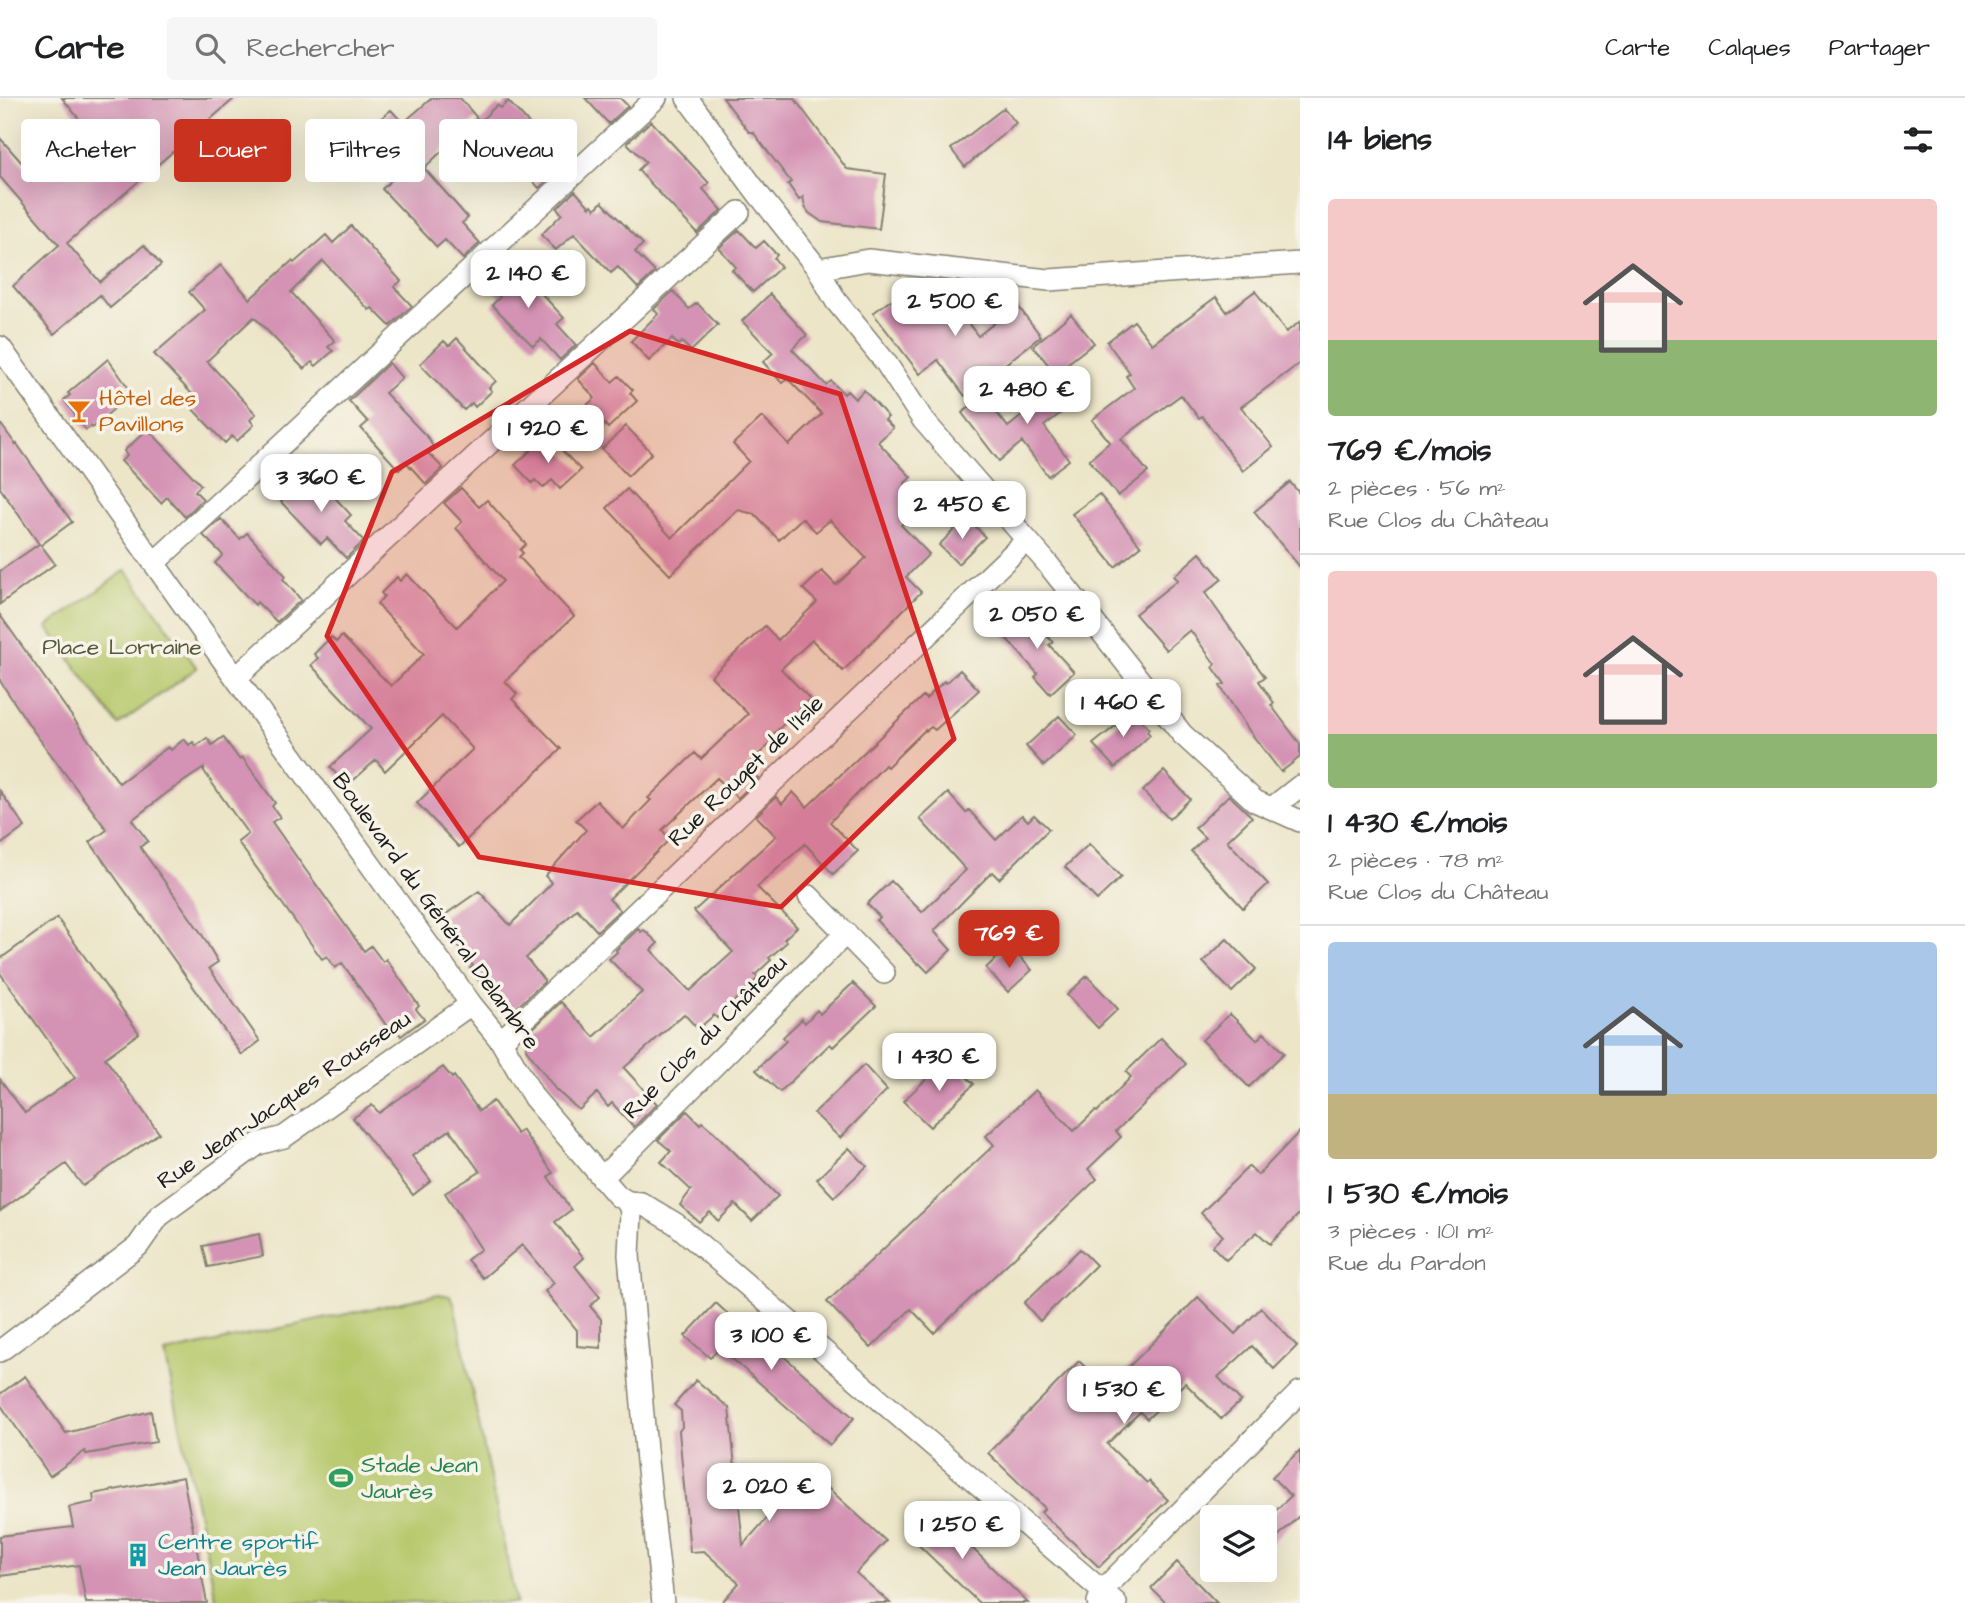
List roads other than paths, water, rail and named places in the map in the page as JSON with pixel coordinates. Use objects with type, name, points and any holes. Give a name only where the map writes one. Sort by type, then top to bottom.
[{"type":"street","points":[[154,564],[656,98]]},
{"type":"street","points":[[687,98],[818,269],[835,301],[886,363],[923,419],[1047,563],[1182,734],[1255,801],[1300,821]]},
{"type":"street","points":[[236,678],[739,212]]},
{"type":"street","points":[[818,269],[868,260],[1049,280],[1300,263]]},
{"type":"street","name":"Boulevard du Général Delambre","points":[[0,347],[471,1004],[501,1041],[534,1098],[618,1196],[628,1202]]},
{"type":"street","name":"Rue Rouget de l'Isle","points":[[501,1041],[1027,540]]},
{"type":"street","points":[[1272,808],[1300,786]]},
{"type":"street","points":[[809,896],[884,973]]},
{"type":"street","name":"Rue Clos du Château","points":[[603,1178],[846,933]]},
{"type":"street","name":"Rue Jean-Jacques Rousseau","points":[[0,1351],[138,1246],[159,1216],[258,1144],[284,1138],[471,1004]]},
{"type":"street","points":[[663,1603],[633,1307],[629,1255],[631,1212],[628,1202],[640,1203],[676,1224],[1105,1599],[1300,1392]]},
{"type":"place","name":"Hôtel des Pavillons","points":[[79,411]]},
{"type":"place","name":"Stade Jean Jaurès","points":[[341,1478]]},
{"type":"place","name":"Centre sportif Jean Jaurès","points":[[138,1555]]},
{"type":"park label","name":"Place Lorraine","points":[[122,647]]}]
